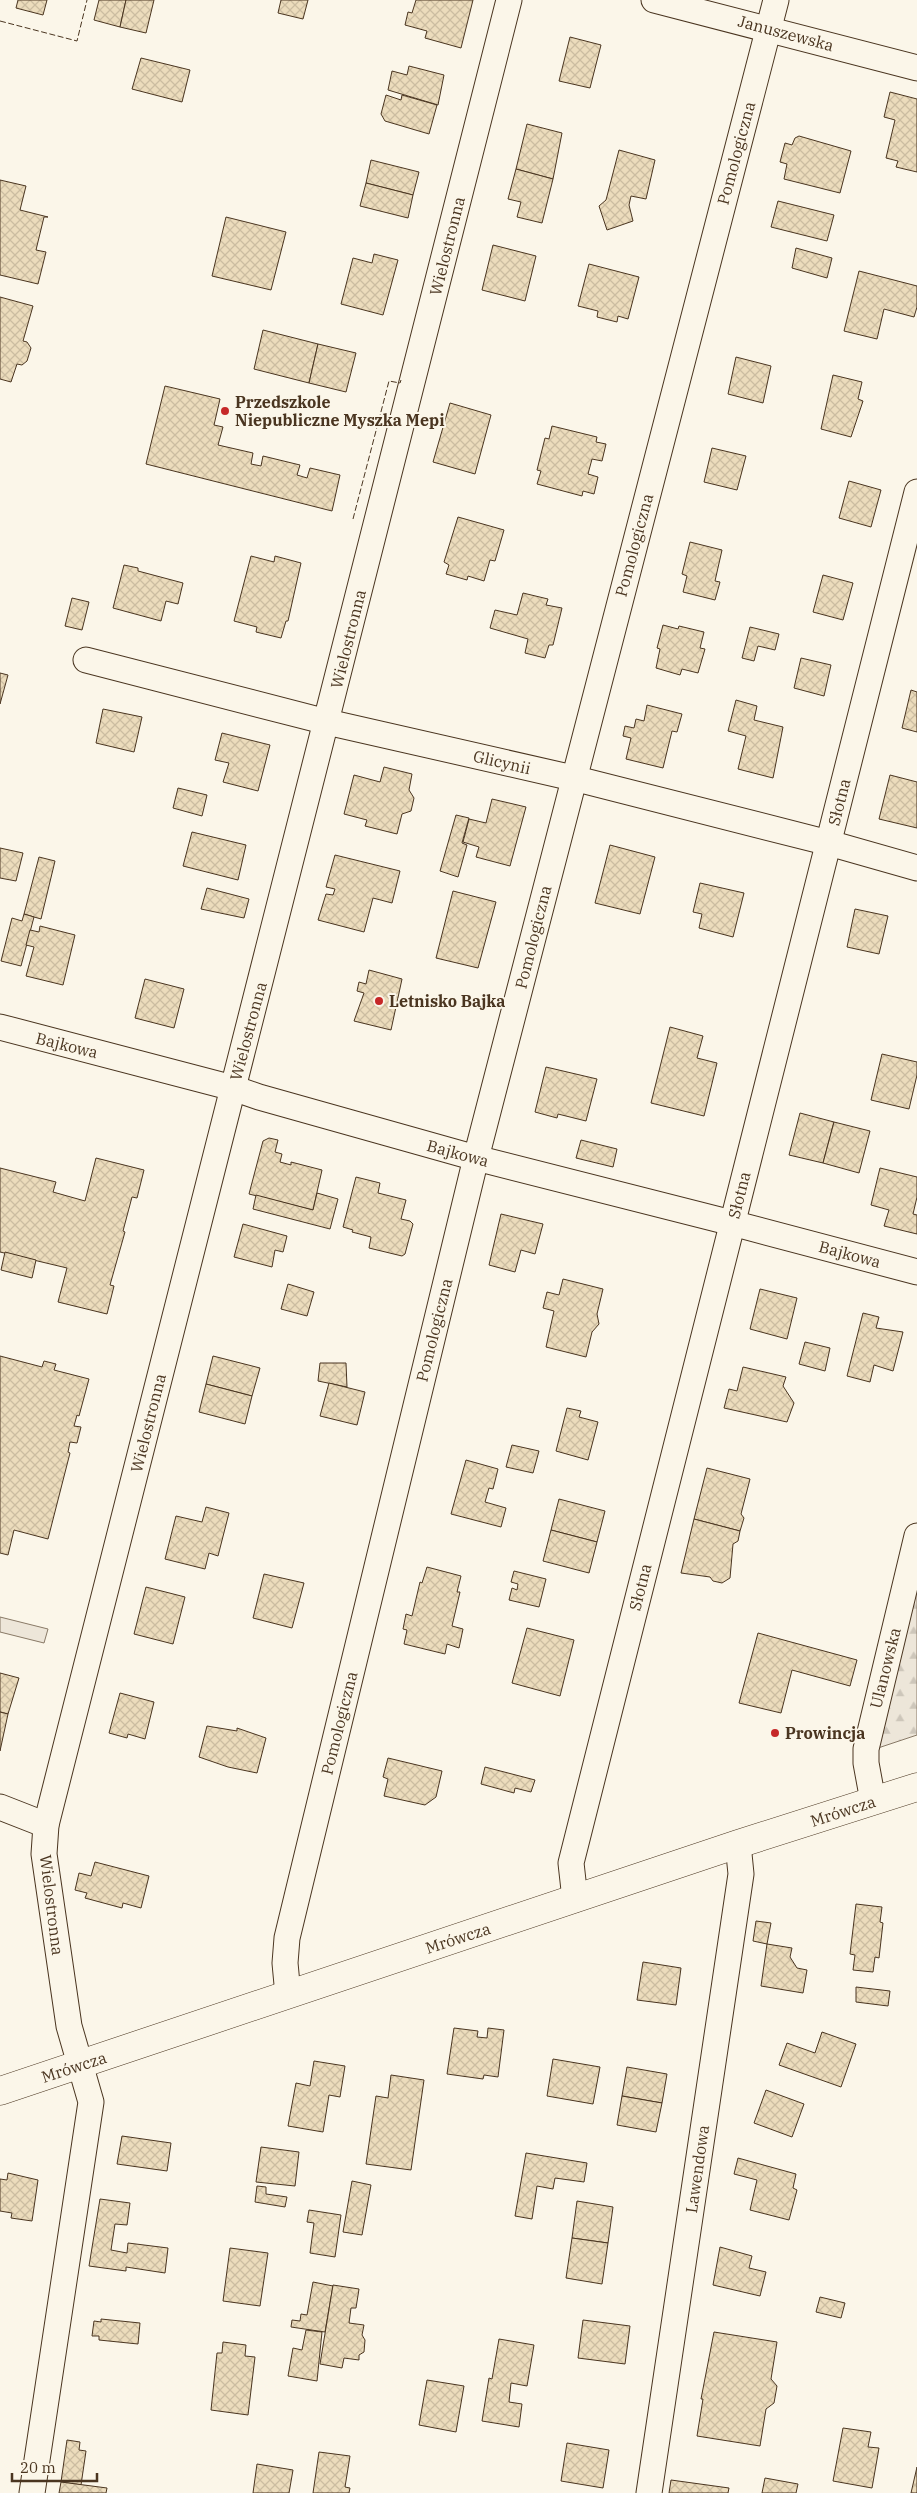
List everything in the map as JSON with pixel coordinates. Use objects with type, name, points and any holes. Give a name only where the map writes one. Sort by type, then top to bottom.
[{"type":"street","name":"Wielostronna","points":[[32,2493],[90,2110],[89,2091],[79,2066],[69,2026],[47,1881],[44,1854],[46,1824],[509,0]]},
{"type":"street","name":"Januszewska","points":[[654,0],[769,28],[917,68]]},
{"type":"street","name":"Pomologiczna","points":[[288,1995],[287,1938],[476,1158],[776,0]]},
{"type":"street","name":"Słotna","points":[[575,1899],[571,1863],[917,492]]},
{"type":"street","name":"Glicynii","points":[[86,660],[327,722],[573,778],[829,843],[917,868]]},
{"type":"street","name":"Bajkowa","points":[[0,1027],[233,1088],[476,1158],[917,1272]]},
{"type":"street","name":"Ulanowska","points":[[873,1801],[866,1763],[866,1749],[917,1536]]},
{"type":"street","name":"Mrówcza","points":[[0,2091],[738,1844],[917,1787]]},
{"type":"street","points":[[0,1806],[46,1824]]},
{"type":"street","name":"Lawendowa","points":[[649,2493],[741,1874],[738,1844]]},
{"type":"green space","points":[[917,1589],[917,1735],[878,1748]]},
{"type":"green space","points":[[0,1617],[48,1629],[44,1643],[0,1632]]},
{"type":"building","points":[[18,0],[47,0],[43,15],[16,8]]},
{"type":"building","points":[[99,0],[126,0],[120,27],[94,20]]},
{"type":"building","points":[[126,0],[154,0],[146,33],[120,27]]},
{"type":"building","points":[[281,0],[308,0],[303,19],[278,13]]},
{"type":"building","points":[[416,0],[473,0],[461,48],[425,38],[427,31],[405,25],[408,12],[412,13]]},
{"type":"building","points":[[570,37],[601,45],[590,88],[559,81]]},
{"type":"building","points":[[141,58],[190,70],[182,102],[132,89]]},
{"type":"building","points":[[409,66],[444,75],[438,105],[388,90],[392,71],[407,75]]},
{"type":"building","points":[[890,92],[917,99],[917,172],[896,167],[898,161],[886,158],[895,120],[884,117]]},
{"type":"building","points":[[386,95],[401,100],[402,95],[437,105],[429,134],[385,121],[381,114]]},
{"type":"building","points":[[527,124],[562,133],[553,179],[516,169]]},
{"type":"building","points":[[799,136],[851,151],[840,193],[784,179],[787,164],[780,162],[785,143],[792,145],[795,138]]},
{"type":"building","points":[[619,150],[655,160],[646,199],[631,196],[629,205],[633,221],[607,230],[599,206],[606,200]]},
{"type":"building","points":[[371,160],[419,172],[413,195],[366,183]]},
{"type":"building","points":[[516,169],[553,179],[542,223],[517,217],[521,202],[508,199]]},
{"type":"building","points":[[0,180],[26,186],[20,210],[48,217],[44,217],[36,250],[46,252],[38,284],[0,275]]},
{"type":"building","points":[[366,183],[413,195],[408,218],[360,206]]},
{"type":"building","points":[[778,201],[834,215],[827,241],[771,227]]},
{"type":"building","points":[[226,217],[286,232],[271,290],[212,276]]},
{"type":"building","points":[[493,245],[536,256],[525,301],[482,290]]},
{"type":"building","points":[[796,248],[832,258],[827,278],[792,268]]},
{"type":"building","points":[[374,254],[398,260],[383,315],[341,304],[353,258],[372,263]]},
{"type":"building","points":[[589,264],[639,277],[628,319],[618,316],[617,322],[597,317],[598,311],[578,306]]},
{"type":"building","points":[[859,271],[917,286],[917,307],[914,317],[884,309],[877,339],[844,331]]},
{"type":"building","points":[[0,297],[33,306],[23,341],[27,342],[31,348],[27,361],[22,365],[17,364],[11,382],[0,379]]},
{"type":"building","points":[[263,330],[318,344],[309,383],[254,369]]},
{"type":"building","points":[[318,344],[356,353],[346,392],[309,383]]},
{"type":"building","points":[[736,357],[771,366],[763,403],[728,394]]},
{"type":"building","points":[[833,375],[862,382],[858,399],[863,401],[851,437],[821,429]]},
{"type":"building","points":[[165,386],[220,399],[214,425],[223,427],[218,445],[253,453],[251,464],[261,466],[263,456],[300,465],[297,475],[307,478],[310,468],[340,475],[332,511],[146,464]]},
{"type":"building","points":[[450,403],[491,415],[475,474],[433,462]]},
{"type":"building","points":[[552,426],[597,437],[596,442],[606,444],[602,461],[592,459],[588,474],[598,477],[594,494],[583,491],[582,496],[537,484],[541,471],[537,470],[545,438],[549,439]]},
{"type":"building","points":[[712,448],[746,456],[737,490],[704,482]]},
{"type":"building","points":[[849,481],[881,490],[871,527],[839,518]]},
{"type":"building","points":[[458,517],[504,530],[495,561],[490,560],[484,581],[468,576],[467,580],[446,574],[449,565],[444,562]]},
{"type":"building","points":[[690,542],[722,550],[715,581],[720,582],[715,600],[683,592],[687,576],[682,574]]},
{"type":"building","points":[[251,556],[274,562],[275,556],[301,563],[288,621],[286,621],[281,638],[256,632],[257,627],[234,621]]},
{"type":"building","points":[[124,565],[138,568],[138,571],[183,583],[178,604],[166,601],[161,621],[113,608]]},
{"type":"building","points":[[823,575],[853,583],[843,620],[813,612]]},
{"type":"building","points":[[523,593],[548,599],[546,605],[562,608],[553,645],[549,645],[545,658],[525,653],[528,639],[490,628],[495,610],[517,615]]},
{"type":"building","points":[[72,598],[89,602],[82,630],[65,626]]},
{"type":"building","points":[[663,625],[678,629],[679,626],[704,632],[700,648],[705,649],[698,673],[682,669],[680,675],[656,668],[660,649],[657,648]]},
{"type":"building","points":[[750,627],[779,634],[775,650],[758,646],[754,661],[742,658]]},
{"type":"building","points":[[801,658],[831,665],[824,696],[794,688]]},
{"type":"building","points":[[0,673],[8,675],[0,704]]},
{"type":"building","points":[[911,690],[917,692],[917,732],[902,728]]},
{"type":"building","points":[[736,700],[757,706],[754,720],[783,727],[773,778],[738,769],[746,736],[728,731]]},
{"type":"building","points":[[647,705],[682,714],[677,732],[672,731],[663,768],[626,759],[631,738],[623,736],[625,726],[634,728],[636,719],[644,721]]},
{"type":"building","points":[[103,709],[142,717],[134,752],[96,743]]},
{"type":"building","points":[[222,733],[270,745],[258,791],[223,782],[229,763],[215,760]]},
{"type":"building","points":[[384,767],[412,774],[409,790],[414,798],[411,811],[402,814],[397,834],[365,826],[367,820],[344,814],[354,775],[380,782]]},
{"type":"building","points":[[890,775],[917,782],[917,828],[879,819]]},
{"type":"building","points":[[178,788],[207,795],[202,816],[173,808]]},
{"type":"building","points":[[492,799],[526,807],[510,866],[476,857],[479,847],[463,842],[469,819],[486,823]]},
{"type":"building","points":[[456,815],[469,818],[462,843],[467,845],[458,877],[440,871]]},
{"type":"building","points":[[192,832],[246,845],[238,880],[183,866]]},
{"type":"building","points":[[610,845],[655,857],[640,914],[595,903]]},
{"type":"building","points":[[0,848],[23,853],[16,881],[0,878]]},
{"type":"building","points":[[335,855],[400,871],[392,903],[373,898],[364,932],[318,920],[326,894],[333,895],[335,889],[326,887]]},
{"type":"building","points":[[39,857],[55,861],[41,919],[24,914]]},
{"type":"building","points":[[700,883],[744,893],[733,937],[699,928],[702,914],[693,912]]},
{"type":"building","points":[[207,888],[249,899],[244,918],[201,909]]},
{"type":"building","points":[[453,891],[496,902],[478,968],[436,958]]},
{"type":"building","points":[[855,909],[888,916],[879,954],[847,947]]},
{"type":"building","points":[[24,914],[34,917],[21,966],[1,961],[12,918],[22,921]]},
{"type":"building","points":[[40,926],[75,935],[63,985],[26,976],[34,947],[26,945],[30,930],[39,932]]},
{"type":"building","name":"Letnisko Bajka","points":[[369,970],[402,979],[391,1030],[354,1021],[364,993],[357,991],[359,982],[366,984]]},
{"type":"building","points":[[145,979],[184,989],[174,1028],[135,1018]]},
{"type":"building","points":[[670,1027],[703,1036],[697,1058],[717,1063],[704,1116],[651,1103]]},
{"type":"building","points":[[882,1054],[917,1062],[917,1075],[909,1109],[871,1100]]},
{"type":"building","points":[[546,1067],[597,1079],[586,1121],[558,1114],[557,1118],[535,1112]]},
{"type":"building","points":[[800,1113],[834,1122],[823,1163],[789,1155]]},
{"type":"building","points":[[834,1122],[870,1131],[859,1173],[823,1163]]},
{"type":"building","points":[[269,1138],[278,1140],[275,1152],[282,1154],[280,1162],[291,1165],[291,1162],[322,1170],[313,1210],[249,1194],[263,1141]]},
{"type":"building","points":[[581,1140],[617,1149],[613,1167],[576,1158]]},
{"type":"building","points":[[96,1158],[144,1170],[137,1198],[132,1197],[123,1231],[125,1232],[110,1285],[114,1286],[107,1314],[58,1302],[67,1268],[0,1252],[0,1168],[56,1182],[53,1192],[85,1201]]},
{"type":"building","points":[[880,1168],[917,1177],[917,1197],[913,1214],[917,1215],[917,1234],[884,1226],[889,1210],[871,1205]]},
{"type":"building","points":[[356,1177],[380,1183],[378,1193],[406,1200],[401,1219],[410,1221],[413,1224],[405,1254],[402,1256],[369,1248],[371,1237],[352,1232],[353,1230],[343,1227]]},
{"type":"building","points":[[317,1193],[338,1199],[330,1229],[253,1209],[256,1195],[313,1210]]},
{"type":"building","points":[[501,1214],[543,1224],[535,1254],[521,1250],[515,1272],[489,1265]]},
{"type":"building","points":[[243,1224],[287,1236],[283,1252],[275,1250],[272,1267],[234,1257]]},
{"type":"building","points":[[5,1252],[36,1260],[32,1278],[1,1270]]},
{"type":"building","points":[[563,1279],[603,1289],[597,1314],[599,1324],[592,1332],[586,1357],[546,1347],[554,1311],[543,1308],[547,1292],[559,1295]]},
{"type":"building","points":[[288,1284],[314,1292],[307,1316],[281,1309]]},
{"type":"building","points":[[760,1289],[797,1298],[787,1339],[750,1329]]},
{"type":"building","points":[[863,1313],[879,1317],[876,1328],[903,1332],[893,1371],[874,1365],[870,1382],[847,1376]]},
{"type":"building","points":[[805,1342],[830,1348],[825,1371],[799,1364]]},
{"type":"building","points":[[0,1356],[42,1367],[44,1361],[56,1364],[54,1370],[89,1379],[79,1416],[77,1415],[74,1426],[81,1427],[77,1443],[70,1442],[68,1452],[70,1453],[48,1539],[14,1530],[8,1555],[0,1553]]},
{"type":"building","points":[[213,1356],[260,1368],[252,1396],[206,1384]]},
{"type":"building","points":[[320,1363],[346,1363],[347,1387],[318,1381]]},
{"type":"building","points":[[743,1367],[786,1377],[783,1386],[794,1403],[787,1422],[724,1408],[729,1389],[737,1391]]},
{"type":"building","points":[[329,1383],[365,1392],[357,1425],[320,1416]]},
{"type":"building","points":[[206,1384],[252,1396],[245,1424],[199,1412]]},
{"type":"building","points":[[567,1408],[581,1411],[579,1417],[598,1422],[588,1460],[556,1451]]},
{"type":"building","points":[[512,1445],[539,1451],[533,1473],[506,1467]]},
{"type":"building","points":[[466,1460],[498,1469],[493,1489],[489,1488],[485,1502],[506,1508],[501,1527],[451,1514]]},
{"type":"building","points":[[707,1468],[750,1479],[741,1514],[744,1518],[740,1531],[694,1519]]},
{"type":"building","points":[[559,1499],[605,1511],[597,1542],[551,1530]]},
{"type":"building","points":[[206,1507],[229,1513],[218,1556],[209,1553],[205,1569],[165,1559],[176,1516],[202,1522]]},
{"type":"building","points":[[694,1519],[740,1531],[738,1541],[733,1544],[730,1578],[722,1583],[713,1581],[710,1577],[681,1573]]},
{"type":"building","points":[[551,1530],[597,1542],[589,1573],[543,1561]]},
{"type":"building","points":[[427,1567],[461,1576],[457,1592],[460,1592],[452,1626],[463,1629],[459,1648],[447,1644],[445,1654],[404,1644],[407,1630],[403,1629],[406,1614],[412,1616],[420,1582],[422,1583]]},
{"type":"building","points":[[514,1571],[546,1579],[539,1607],[509,1600],[512,1588],[517,1590],[518,1584],[511,1582]]},
{"type":"building","points":[[264,1574],[304,1583],[292,1628],[253,1618]]},
{"type":"building","points":[[146,1587],[185,1597],[173,1644],[134,1634]]},
{"type":"building","points":[[527,1628],[574,1640],[560,1696],[512,1683]]},
{"type":"building","points":[[758,1633],[857,1660],[850,1686],[792,1670],[781,1713],[739,1703]]},
{"type":"building","points":[[0,1673],[19,1678],[8,1714],[0,1712]]},
{"type":"building","points":[[120,1693],[154,1702],[145,1739],[128,1734],[127,1738],[109,1733]]},
{"type":"building","points":[[0,1712],[8,1714],[0,1751]]},
{"type":"building","points":[[207,1726],[237,1731],[237,1728],[266,1738],[257,1773],[228,1767],[199,1757]]},
{"type":"building","points":[[388,1758],[442,1771],[436,1797],[425,1805],[384,1796],[388,1779],[383,1777]]},
{"type":"building","points":[[485,1767],[535,1780],[531,1792],[515,1788],[514,1793],[481,1784]]},
{"type":"building","points":[[95,1862],[149,1876],[141,1908],[123,1903],[122,1908],[85,1898],[87,1893],[75,1890],[79,1873],[91,1876]]},
{"type":"building","points":[[856,1904],[882,1907],[880,1922],[883,1923],[879,1958],[875,1957],[873,1972],[853,1970],[855,1955],[850,1954]]},
{"type":"building","points":[[756,1921],[771,1923],[767,1944],[753,1941]]},
{"type":"building","points":[[767,1944],[792,1948],[790,1957],[797,1968],[807,1970],[803,1993],[761,1986]]},
{"type":"building","points":[[643,1962],[681,1968],[676,2005],[637,2000]]},
{"type":"building","points":[[856,1987],[890,1991],[888,2006],[856,2002]]},
{"type":"building","points":[[454,2028],[478,2031],[477,2037],[487,2038],[488,2028],[504,2030],[498,2077],[484,2075],[483,2079],[447,2074]]},
{"type":"building","points":[[822,2032],[856,2044],[841,2087],[779,2065],[787,2043],[815,2053]]},
{"type":"building","points":[[553,2059],[600,2067],[593,2104],[547,2096]]},
{"type":"building","points":[[314,2061],[345,2066],[340,2097],[329,2095],[323,2132],[288,2126],[296,2083],[310,2086]]},
{"type":"building","points":[[627,2067],[667,2074],[662,2103],[622,2096]]},
{"type":"building","points":[[391,2075],[424,2080],[411,2170],[366,2164],[376,2096],[388,2098]]},
{"type":"building","points":[[766,2090],[804,2104],[792,2137],[754,2123]]},
{"type":"building","points":[[622,2096],[662,2103],[656,2132],[617,2125]]},
{"type":"building","points":[[122,2136],[171,2143],[167,2171],[117,2164]]},
{"type":"building","points":[[261,2147],[299,2152],[295,2186],[256,2182]]},
{"type":"building","points":[[526,2153],[587,2163],[584,2182],[555,2178],[553,2189],[537,2186],[532,2219],[515,2216]]},
{"type":"building","points":[[738,2158],[796,2174],[793,2188],[797,2190],[789,2220],[750,2210],[757,2180],[734,2174]]},
{"type":"building","points":[[8,2173],[38,2180],[32,2221],[11,2218],[12,2213],[0,2211],[0,2179],[7,2180]]},
{"type":"building","points":[[352,2181],[371,2185],[362,2235],[343,2232]]},
{"type":"building","points":[[257,2186],[266,2187],[266,2194],[287,2197],[285,2207],[255,2202]]},
{"type":"building","points":[[100,2199],[130,2203],[127,2225],[115,2224],[111,2250],[127,2253],[128,2243],[168,2248],[165,2273],[126,2267],[126,2271],[89,2266]]},
{"type":"building","points":[[577,2201],[613,2207],[608,2243],[572,2238]]},
{"type":"building","points":[[309,2210],[341,2215],[335,2257],[310,2253],[314,2223],[307,2222]]},
{"type":"building","points":[[572,2238],[608,2243],[602,2284],[566,2278]]},
{"type":"building","points":[[720,2247],[752,2256],[749,2268],[766,2272],[760,2296],[713,2285]]},
{"type":"building","points":[[230,2248],[268,2253],[260,2306],[223,2301]]},
{"type":"building","points":[[313,2282],[333,2286],[325,2332],[291,2327],[292,2320],[300,2321],[301,2314],[307,2315]]},
{"type":"building","points":[[333,2285],[359,2289],[356,2308],[351,2308],[349,2323],[364,2325],[362,2335],[365,2340],[364,2352],[359,2355],[359,2360],[344,2358],[342,2368],[320,2364]]},
{"type":"building","points":[[820,2297],[845,2303],[841,2318],[816,2312]]},
{"type":"building","points":[[101,2319],[140,2323],[138,2344],[99,2340],[99,2336],[92,2336],[94,2321],[101,2322]]},
{"type":"building","points":[[583,2320],[630,2326],[625,2364],[578,2358]]},
{"type":"building","points":[[306,2330],[322,2332],[317,2381],[288,2376],[293,2348],[302,2350]]},
{"type":"building","points":[[714,2332],[777,2342],[771,2379],[777,2386],[774,2403],[766,2409],[760,2446],[697,2436],[703,2399],[701,2399]]},
{"type":"building","points":[[499,2339],[534,2345],[527,2386],[511,2383],[509,2402],[522,2404],[519,2427],[482,2421],[489,2378],[492,2379]]},
{"type":"building","points":[[223,2342],[246,2345],[245,2356],[255,2357],[248,2415],[211,2410],[217,2353],[222,2353]]},
{"type":"building","points":[[427,2380],[464,2386],[456,2432],[419,2425]]},
{"type":"building","points":[[843,2428],[871,2432],[868,2447],[879,2448],[872,2488],[833,2481]]},
{"type":"building","points":[[67,2440],[80,2442],[79,2450],[86,2451],[81,2485],[61,2482]]},
{"type":"building","points":[[567,2443],[609,2450],[603,2488],[561,2481]]},
{"type":"building","points":[[319,2452],[350,2456],[345,2487],[350,2488],[349,2493],[313,2493]]},
{"type":"building","points":[[257,2464],[293,2470],[289,2493],[253,2493]]},
{"type":"building","points":[[917,2467],[917,2493],[911,2493]]},
{"type":"building","points":[[765,2478],[798,2484],[796,2493],[762,2493]]},
{"type":"building","points":[[671,2480],[729,2488],[728,2493],[669,2493]]},
{"type":"building","points":[[61,2482],[107,2488],[106,2493],[59,2493]]},
{"type":"fence","points":[[0,21],[77,41],[87,0]]},
{"type":"fence","points":[[353,519],[389,381],[400,383],[401,380]]},
{"type":"place","name":"Przedszkole Niepubliczne Myszka Mepi","points":[[225,411]]},
{"type":"place","name":"Letnisko Bajka","points":[[379,1001]]},
{"type":"place","name":"Prowincja","points":[[775,1733]]}]
